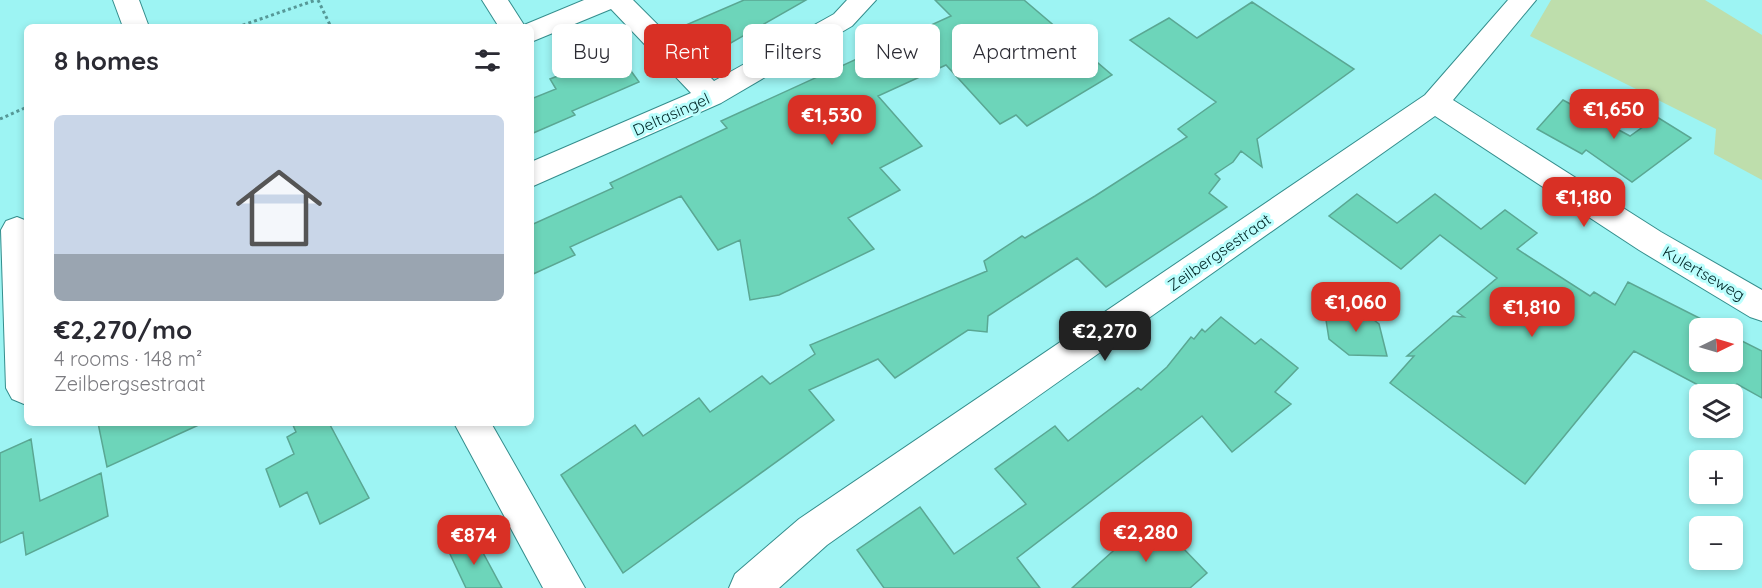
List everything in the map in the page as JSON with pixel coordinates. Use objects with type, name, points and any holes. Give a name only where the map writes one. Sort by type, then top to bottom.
[{"type":"street","points":[[126,0],[135,24]]},
{"type":"street","points":[[495,0],[510,24]]},
{"type":"street","points":[[534,32],[608,0]]},
{"type":"street","points":[[618,0],[711,96]]},
{"type":"street","name":"Deltasingel","points":[[534,174],[711,96],[843,20],[863,0]]},
{"type":"street","name":"Zeilbergsestraat","points":[[749,588],[813,532],[1435,102],[1523,0]]},
{"type":"street","name":"Kulertseweg","points":[[1435,102],[1650,241],[1762,307]]},
{"type":"street","points":[[15,231],[17,389]]},
{"type":"street","points":[[474,426],[565,588]]},
{"type":"path","points":[[246,24],[317,0],[329,24]]},
{"type":"path","points":[[0,119],[24,108]]},
{"type":"green space","points":[[1551,0],[1705,0],[1762,35],[1762,180],[1714,154],[1716,129],[1530,36]]},
{"type":"building","points":[[744,0],[806,0],[764,24],[743,24],[743,36],[731,43],[731,24],[688,24]]},
{"type":"building","points":[[935,0],[1024,0],[1052,24],[952,24],[952,72],[946,65],[940,68],[940,24],[933,24],[951,16]]},
{"type":"building","points":[[1252,2],[1354,69],[1257,139],[1262,167],[1241,151],[1233,162],[1215,174],[1220,179],[1209,193],[1227,207],[1106,287],[1077,258],[988,316],[987,332],[968,330],[895,378],[878,359],[809,390],[834,420],[623,573],[561,475],[635,425],[643,436],[699,398],[710,412],[762,376],[770,384],[815,354],[810,345],[987,271],[984,261],[1022,236],[1025,238],[1095,196],[1187,137],[1178,129],[1216,102],[1130,40],[1169,18],[1197,38]]},
{"type":"building","points":[[855,60],[855,78],[917,78],[878,96],[922,146],[880,168],[900,190],[848,218],[874,249],[779,295],[750,300],[740,240],[718,250],[681,196],[570,247],[575,255],[534,274],[534,224],[613,188],[610,183],[727,128],[721,121],[815,78],[843,78],[843,65]]},
{"type":"building","points":[[1098,63],[1112,75],[1027,126],[1016,115],[1000,124],[958,78],[1098,78]]},
{"type":"building","points":[[632,72],[639,82],[572,111],[575,115],[534,133],[534,98],[556,89],[550,79],[632,78]]},
{"type":"building","points":[[1563,100],[1630,136],[1657,117],[1691,138],[1632,182],[1586,150],[1582,154],[1537,129]]},
{"type":"building","points":[[1357,194],[1397,223],[1435,194],[1481,229],[1505,210],[1537,233],[1517,249],[1590,296],[1594,292],[1615,305],[1628,282],[1699,318],[1689,318],[1689,372],[1743,372],[1743,342],[1762,351],[1762,398],[1743,387],[1743,384],[1696,384],[1634,351],[1525,484],[1390,383],[1414,356],[1407,356],[1453,316],[1464,317],[1457,312],[1497,278],[1440,235],[1401,269],[1329,216]]},
{"type":"building","points":[[1339,309],[1361,310],[1379,324],[1387,356],[1349,355],[1329,339],[1326,320]]},
{"type":"building","points":[[1221,317],[1255,344],[1261,339],[1298,368],[1275,392],[1291,404],[1232,452],[1202,416],[1017,558],[1040,588],[884,588],[857,550],[920,507],[954,554],[1026,504],[995,469],[1055,426],[1068,441],[1138,388],[1141,390],[1167,367],[1191,337],[1194,339],[1202,329],[1205,332]]},
{"type":"building","points":[[99,426],[196,426],[107,467]]},
{"type":"building","points":[[293,426],[331,426],[369,498],[320,524],[307,492],[280,507],[266,469],[294,454],[287,437],[296,432]]},
{"type":"building","points":[[31,439],[40,501],[101,473],[108,516],[26,555],[23,532],[0,543],[0,453]]},
{"type":"building","points":[[1152,516],[1207,573],[1190,588],[1072,588]]},
{"type":"building","points":[[474,536],[502,588],[466,588],[449,552]]}]
